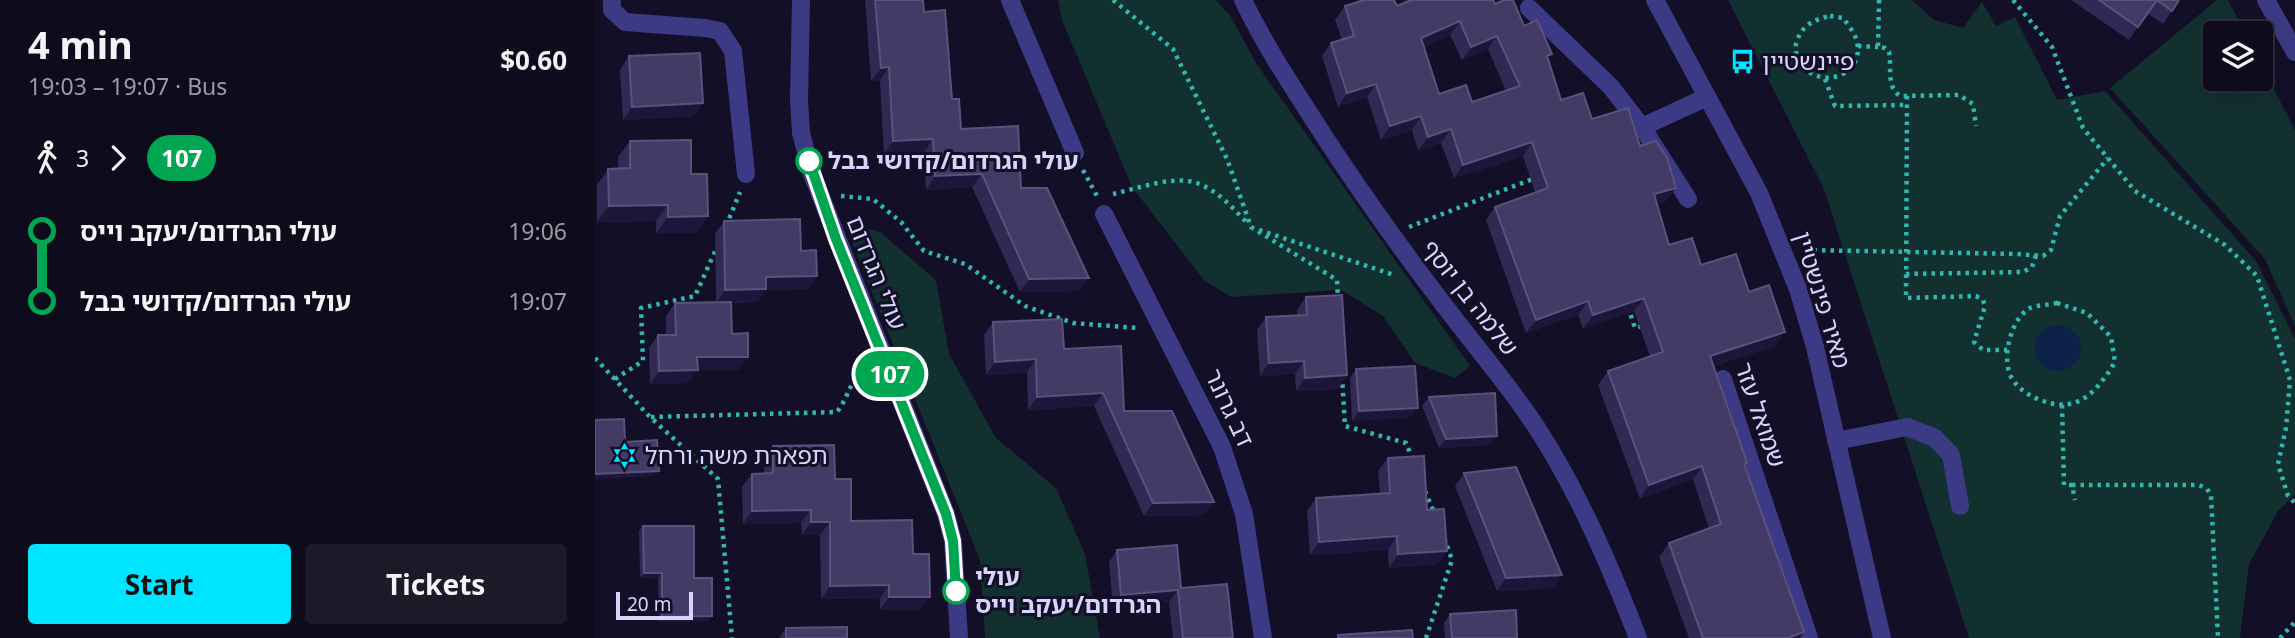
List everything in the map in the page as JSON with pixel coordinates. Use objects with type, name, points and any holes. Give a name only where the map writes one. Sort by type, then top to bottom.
[{"type":"street","points":[[612,0],[612,10],[625,22],[720,31],[733,51],[746,174]]},
{"type":"street","name":"עולי הגרדום","points":[[800,0],[801,133],[820,195],[946,514],[953,541],[960,638]]},
{"type":"street","points":[[1010,0],[1075,153]]},
{"type":"street","name":"מאיר פינשטיין","points":[[1655,0],[1759,194],[1784,250],[1815,348],[1882,638]]},
{"type":"street","points":[[2266,0],[2295,52]]},
{"type":"street","name":"שלמה בן יוסף","points":[[1247,8],[1299,97],[1391,234],[1504,380],[1538,430],[1610,565],[1638,638]]},
{"type":"street","points":[[1529,8],[1611,87],[1642,127],[1688,199]]},
{"type":"street","points":[[1642,127],[1707,97]]},
{"type":"street","name":"דב גרונר","points":[[1104,214],[1222,447],[1236,487],[1251,548],[1263,638]]},
{"type":"street","name":"שמואל עזר","points":[[1723,379],[1809,638]]},
{"type":"street","points":[[1836,441],[1907,427],[1935,438],[1951,455],[1960,506]]},
{"type":"path","points":[[1113,0],[1173,49],[1227,159],[1251,227]]},
{"type":"path","points":[[1878,47],[1879,0]]},
{"type":"path","points":[[2014,0],[2052,47],[2083,128],[2135,191],[2225,245],[2257,276],[2290,380],[2286,428],[2278,464],[2288,496],[2295,503]]},
{"type":"path","points":[[1830,16],[1843,18],[1852,30],[1858,46],[1853,65],[1840,77],[1825,79],[1809,72],[1797,57],[1797,38],[1813,19],[1830,16]]},
{"type":"path","points":[[1858,46],[1885,48],[1889,52],[1893,92],[1901,96],[1966,97],[1973,104],[1976,125]]},
{"type":"path","points":[[1825,79],[1835,106],[1907,105]]},
{"type":"path","points":[[1907,96],[1906,298],[1976,296],[1983,300],[1985,306],[1974,342],[1983,350],[2007,350]]},
{"type":"path","points":[[1075,153],[1104,214]]},
{"type":"path","points":[[1784,250],[2043,256],[2051,250],[2060,216],[2108,158]]},
{"type":"path","points":[[615,379],[643,362],[641,308],[695,296],[728,223],[746,174]]},
{"type":"path","points":[[1391,234],[1544,175]]},
{"type":"path","points":[[1111,195],[1165,182],[1193,181],[1227,201],[1251,227],[1337,280],[1338,307]]},
{"type":"path","points":[[820,195],[873,199],[901,222],[924,251],[965,264],[1025,306],[1073,323],[1163,329]]},
{"type":"path","points":[[1251,227],[1431,288]]},
{"type":"path","points":[[1906,274],[2024,272],[2032,267],[2036,255]]},
{"type":"path","points":[[1626,303],[1635,328],[1648,325]]},
{"type":"path","points":[[2057,303],[2087,313],[2111,337],[2115,362],[2102,383],[2081,401],[2062,405],[2057,406],[2029,396],[2012,379],[2007,350],[2014,324],[2030,308],[2057,303]]},
{"type":"path","points":[[595,358],[650,417],[718,479],[732,638]]},
{"type":"path","points":[[650,417],[837,412],[847,398],[855,376],[884,358]]},
{"type":"path","points":[[1342,373],[1345,426],[1406,443],[1416,469]]},
{"type":"path","points":[[2062,405],[2064,485],[2199,485],[2207,489],[2211,495],[2218,638]]},
{"type":"path","points":[[1421,482],[1437,521]]},
{"type":"path","points":[[2072,485],[2075,500]]},
{"type":"path","points":[[1426,638],[1453,560],[1442,534]]},
{"type":"path","points":[[2280,638],[2295,622]]},
{"type":"green space","points":[[1058,0],[1216,0],[1231,17],[1256,63],[1470,366],[1455,378],[1415,363],[1383,316],[1341,290],[1231,297],[1204,280],[1132,187],[1062,20]]},
{"type":"green space","points":[[1728,0],[1912,0],[1934,20],[1963,28],[1982,2],[1996,26],[2015,17],[2057,100],[2105,91],[2256,261],[2295,339],[2295,494],[2278,511],[2249,564],[2240,638],[1969,638],[1824,189]]},
{"type":"green space","points":[[2217,0],[2228,0],[2239,21],[2203,21],[2203,91],[2273,91],[2273,87],[2295,130],[2295,326],[2265,259],[2110,88]]},
{"type":"green space","points":[[844,223],[880,232],[936,280],[949,354],[996,438],[1056,488],[1085,554],[1100,638],[985,638],[980,560]]},
{"type":"water","points":[[2058,325],[2074,332],[2081,348],[2074,364],[2058,371],[2042,364],[2035,348],[2042,332]]},
{"type":"building","points":[[875,0],[923,0],[924,12],[945,10],[952,99],[959,99],[961,129],[1018,126],[1021,188],[1047,188],[1089,278],[1029,279],[982,174],[935,176],[933,139],[893,141],[889,67],[881,68]]},
{"type":"building","points":[[1364,0],[1394,0],[1397,6],[1411,0],[1493,0],[1495,4],[1513,0],[1524,26],[1537,20],[1552,54],[1547,56],[1561,100],[1583,93],[1592,119],[1628,108],[1640,146],[1656,141],[1667,158],[1676,188],[1654,194],[1669,245],[1692,238],[1701,265],[1736,254],[1749,292],[1769,285],[1785,332],[1710,356],[1747,463],[1744,464],[1804,632],[1788,638],[1703,638],[1669,543],[1721,524],[1702,466],[1649,485],[1608,371],[1663,352],[1644,298],[1593,315],[1588,301],[1536,320],[1495,207],[1548,188],[1532,142],[1463,165],[1451,129],[1428,137],[1421,116],[1390,126],[1376,84],[1347,93],[1331,43],[1354,36],[1345,6]],"holes":[[[1460,21],[1471,47],[1497,36],[1520,86],[1472,102],[1466,85],[1439,94],[1421,38]]]},
{"type":"building","points":[[2099,0],[2157,0],[2138,27]]},
{"type":"building","points":[[2157,0],[2179,0],[2172,11]]},
{"type":"building","points":[[700,53],[703,103],[632,107],[629,56]]},
{"type":"building","points":[[691,140],[691,174],[707,174],[708,216],[668,217],[668,205],[609,206],[608,169],[630,168],[630,141]]},
{"type":"building","points":[[800,219],[801,251],[816,250],[817,276],[766,277],[766,289],[725,290],[724,221]]},
{"type":"building","points":[[1342,295],[1347,375],[1305,378],[1304,361],[1269,363],[1266,317],[1307,315],[1306,297]]},
{"type":"building","points":[[731,302],[732,334],[748,333],[748,357],[697,357],[698,370],[659,371],[658,335],[676,335],[675,303]]},
{"type":"building","points":[[1062,319],[1064,349],[1121,346],[1124,411],[1172,411],[1214,502],[1153,503],[1103,393],[1037,397],[1036,359],[995,362],[993,322]]},
{"type":"building","points":[[1415,366],[1418,408],[1359,411],[1356,369]]},
{"type":"building","points":[[1495,393],[1497,436],[1446,439],[1429,397]]},
{"type":"building","name":"תפארת משה ורחל","points":[[624,419],[625,442],[657,440],[659,471],[595,474],[595,420]]},
{"type":"building","points":[[834,445],[835,479],[851,479],[851,521],[912,520],[913,554],[929,554],[930,597],[889,597],[889,585],[830,586],[830,522],[811,522],[811,510],[752,511],[752,474],[773,473],[773,446]]},
{"type":"building","points":[[1424,456],[1427,510],[1444,509],[1447,551],[1398,554],[1397,536],[1319,542],[1316,498],[1390,493],[1388,458]]},
{"type":"building","points":[[1516,467],[1562,575],[1506,578],[1464,473]]},
{"type":"building","points":[[643,526],[694,526],[694,578],[712,578],[712,616],[662,617],[662,573],[644,573]]},
{"type":"building","points":[[1177,545],[1181,588],[1227,584],[1233,638],[1183,638],[1178,590],[1121,595],[1117,550]]},
{"type":"building","points":[[1516,610],[1517,638],[1452,638],[1450,614]]},
{"type":"building","points":[[847,627],[847,638],[786,638],[786,628]]},
{"type":"building","points":[[1412,630],[1413,638],[1338,638],[1338,635]]},
{"type":"bus line","name":"107","points":[[809,161],[836,239],[946,514],[953,541],[956,591]]},
{"type":"place","name":"פיינשטיין","points":[[1742,62]]},
{"type":"place","name":"עולי הגרדום/קדושי בבל","points":[[809,161]]},
{"type":"place","name":"תפארת משה ורחל","points":[[625,456]]},
{"type":"place","name":"עולי הגרדום/יעקב וייס","points":[[956,591]]}]
